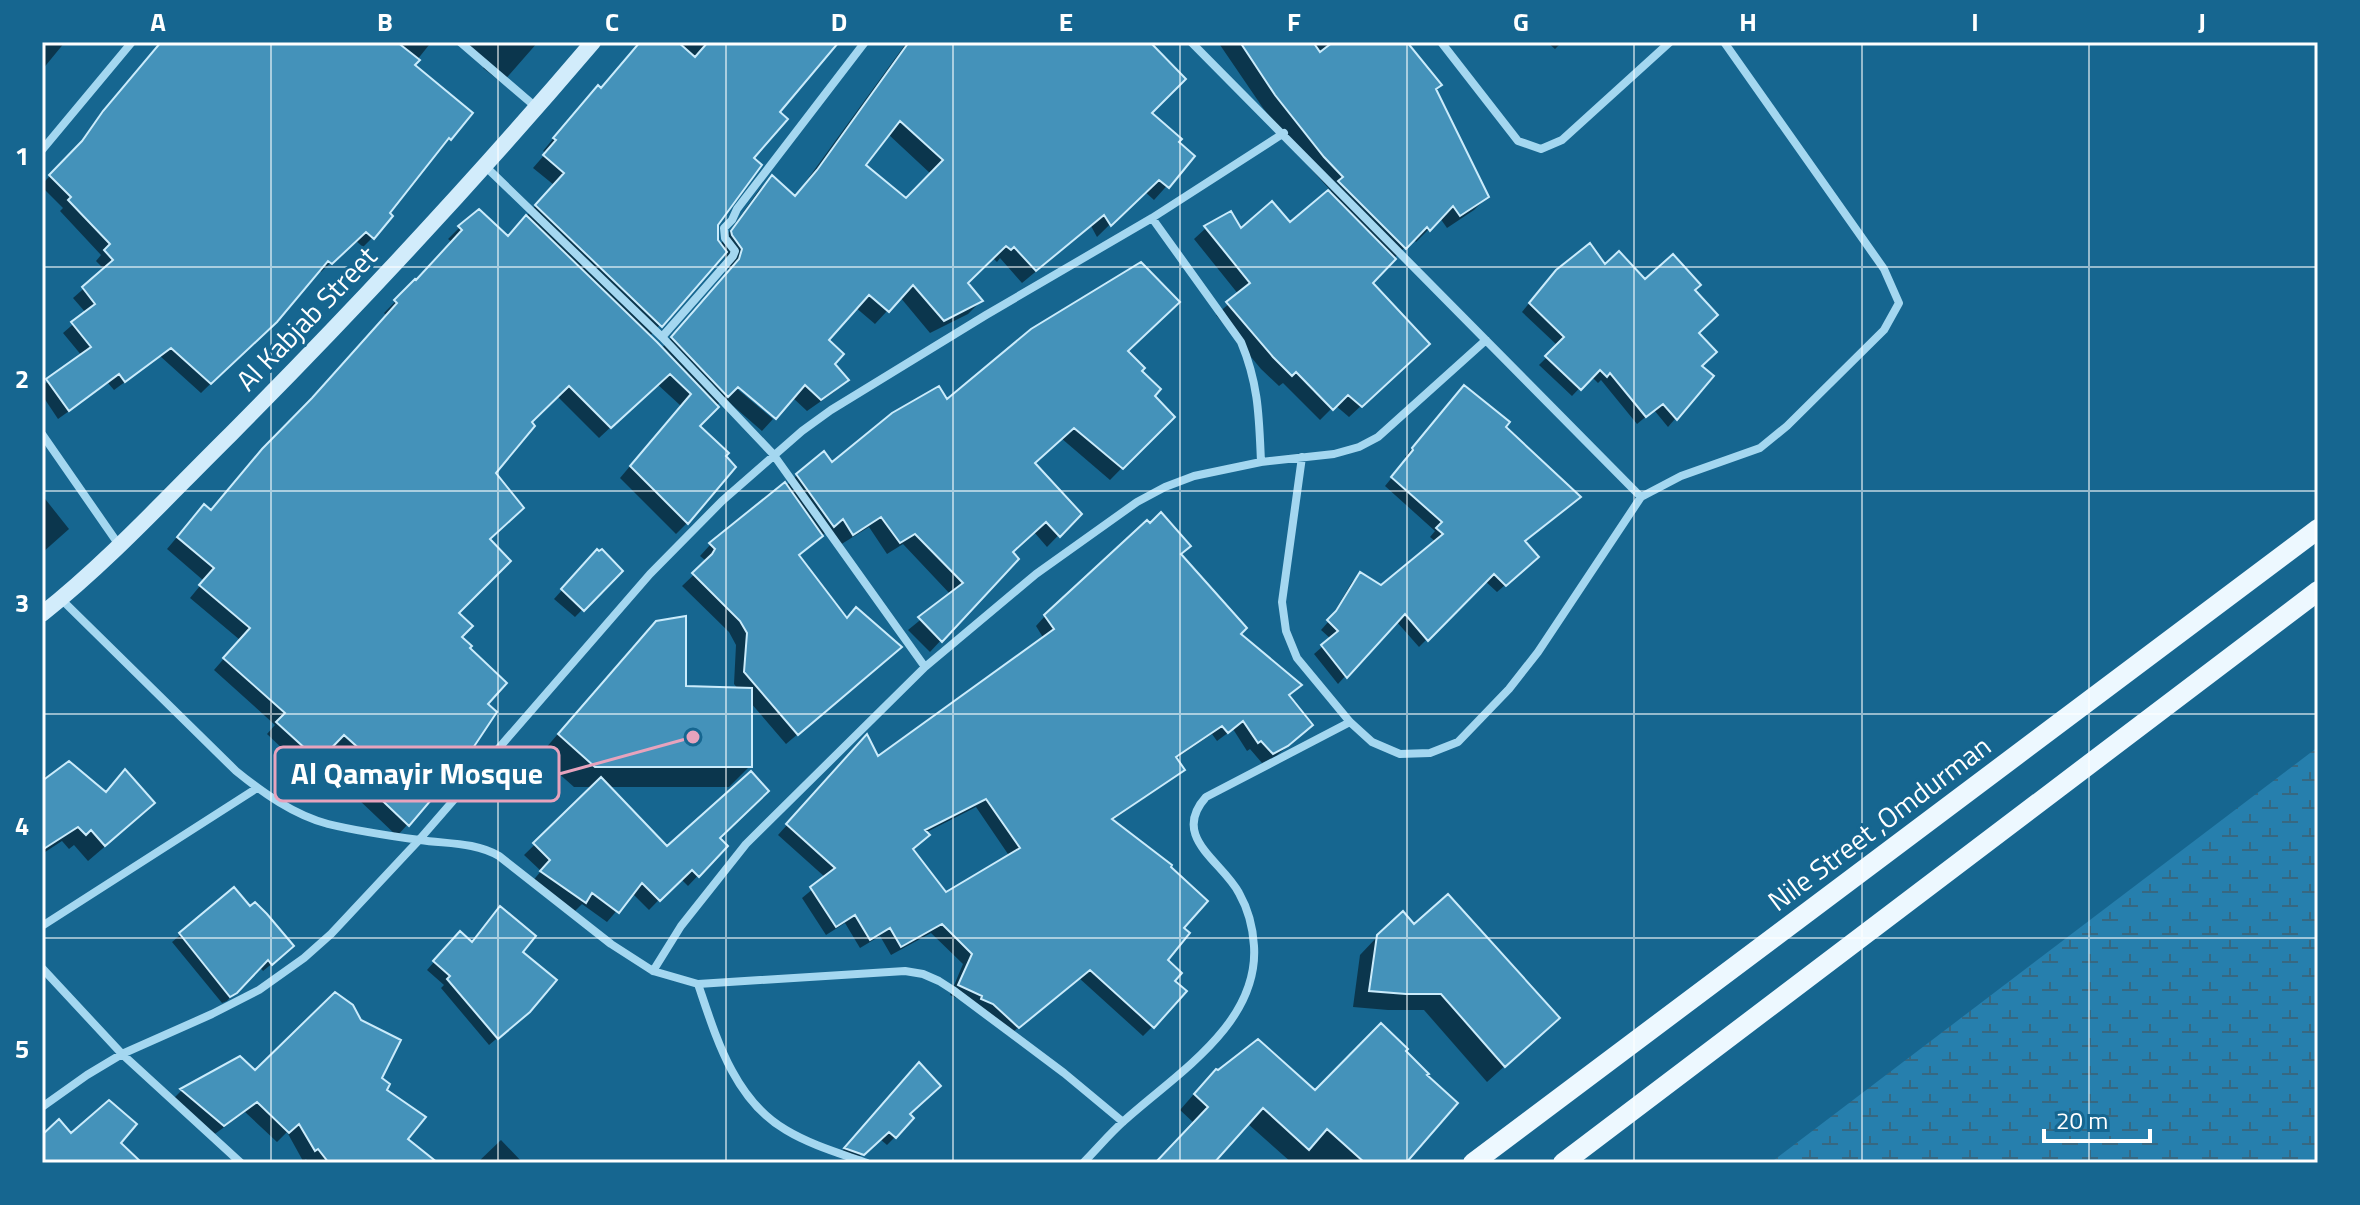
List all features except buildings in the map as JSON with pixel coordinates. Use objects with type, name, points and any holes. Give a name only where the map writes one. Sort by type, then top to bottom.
[{"type":"main road","name":"Al Kabjab Street","points":[[42,614],[120,545],[270,394],[485,166],[593,42]]},
{"type":"main road","name":"Nile Street ,Omdurman","points":[[1473,1163],[2318,529]]},
{"type":"main road","points":[[1563,1163],[2318,591]]},
{"type":"street","points":[[42,150],[132,42]]},
{"type":"street","points":[[460,42],[537,108]]},
{"type":"street","points":[[662,337],[733,256],[735,251],[725,238],[724,228],[865,42]]},
{"type":"street","points":[[1191,42],[1641,497]]},
{"type":"street","points":[[1441,42],[1518,141],[1541,149],[1562,140],[1670,42]]},
{"type":"street","points":[[1302,457],[1282,602],[1286,631],[1297,658],[1350,722],[1372,742],[1400,754],[1430,753],[1458,742],[1509,689],[1538,652],[1641,497],[1681,476],[1760,448],[1787,426],[1884,330],[1899,303],[1884,269],[1724,42]]},
{"type":"street","points":[[42,1107],[122,1054],[259,990],[331,934],[419,840],[650,574],[773,454],[831,410],[1152,218],[1284,133]]},
{"type":"street","points":[[485,166],[662,337],[773,454],[925,667]]},
{"type":"street","points":[[1152,218],[1241,342],[1256,387],[1261,462]]},
{"type":"street","points":[[653,971],[681,926],[746,844],[925,667],[1036,574],[1137,502],[1165,487],[1194,476],[1261,462],[1334,454],[1359,447],[1378,437],[1486,340]]},
{"type":"street","points":[[42,434],[120,545]]},
{"type":"street","points":[[61,599],[236,771],[286,806],[326,824],[486,848],[611,944],[653,971],[698,984],[888,971],[923,974],[953,990],[1064,1073],[1123,1122]]},
{"type":"street","points":[[1083,1163],[1123,1122],[1215,1040],[1237,1013],[1250,986],[1255,948],[1250,919],[1239,891],[1197,840],[1193,829],[1198,806],[1206,797],[1350,722]]},
{"type":"street","points":[[42,926],[257,788]]},
{"type":"street","points":[[42,968],[122,1054],[241,1163]]},
{"type":"street","points":[[698,984],[719,1046],[757,1107],[783,1129],[814,1145],[867,1163]]},
{"type":"green space","points":[[2318,747],[2318,1163],[1770,1163]]},
{"type":"place","name":"Al Qamayir Mosque","points":[[693,737]]}]
